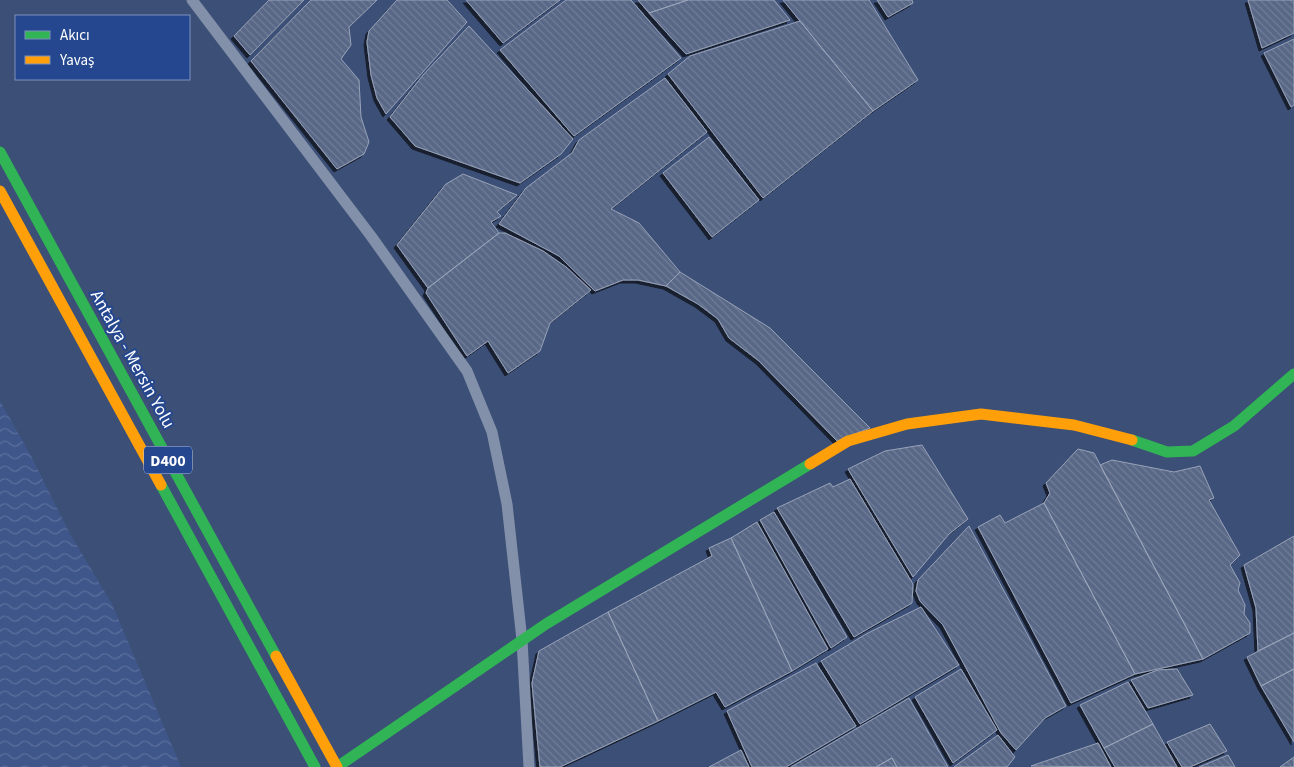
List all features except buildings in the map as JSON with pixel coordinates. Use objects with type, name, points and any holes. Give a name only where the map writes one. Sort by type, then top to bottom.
[{"type":"main road","name":"Antalya - Mersin Yolu","points":[[0,152],[337,767]]},
{"type":"main road","name":"Antalya - Mersin Yolu","points":[[0,192],[315,767]]},
{"type":"main road","points":[[337,767],[522,640],[620,578],[848,441],[907,424],[981,414],[1074,425],[1167,452],[1194,451],[1234,426],[1294,374]]},
{"type":"street","points":[[192,0],[371,236],[466,371],[492,432],[507,504],[522,640],[529,767]]},
{"type":"water","points":[[0,401],[31,456],[69,532],[112,604],[181,767],[0,767]]},
{"type":"traffic: fast","points":[[0,152],[276,656]]},
{"type":"traffic: fast","points":[[1132,440],[1167,452],[1193,451],[1234,426],[1294,374]]},
{"type":"traffic: fast","points":[[337,767],[546,624],[810,464]]},
{"type":"traffic: fast","points":[[161,485],[315,767]]},
{"type":"traffic: slow","points":[[0,191],[161,485]]},
{"type":"traffic: slow","points":[[810,464],[848,441],[907,424],[981,414],[1074,425],[1132,440]]},
{"type":"traffic: slow","points":[[276,656],[337,767]]}]
